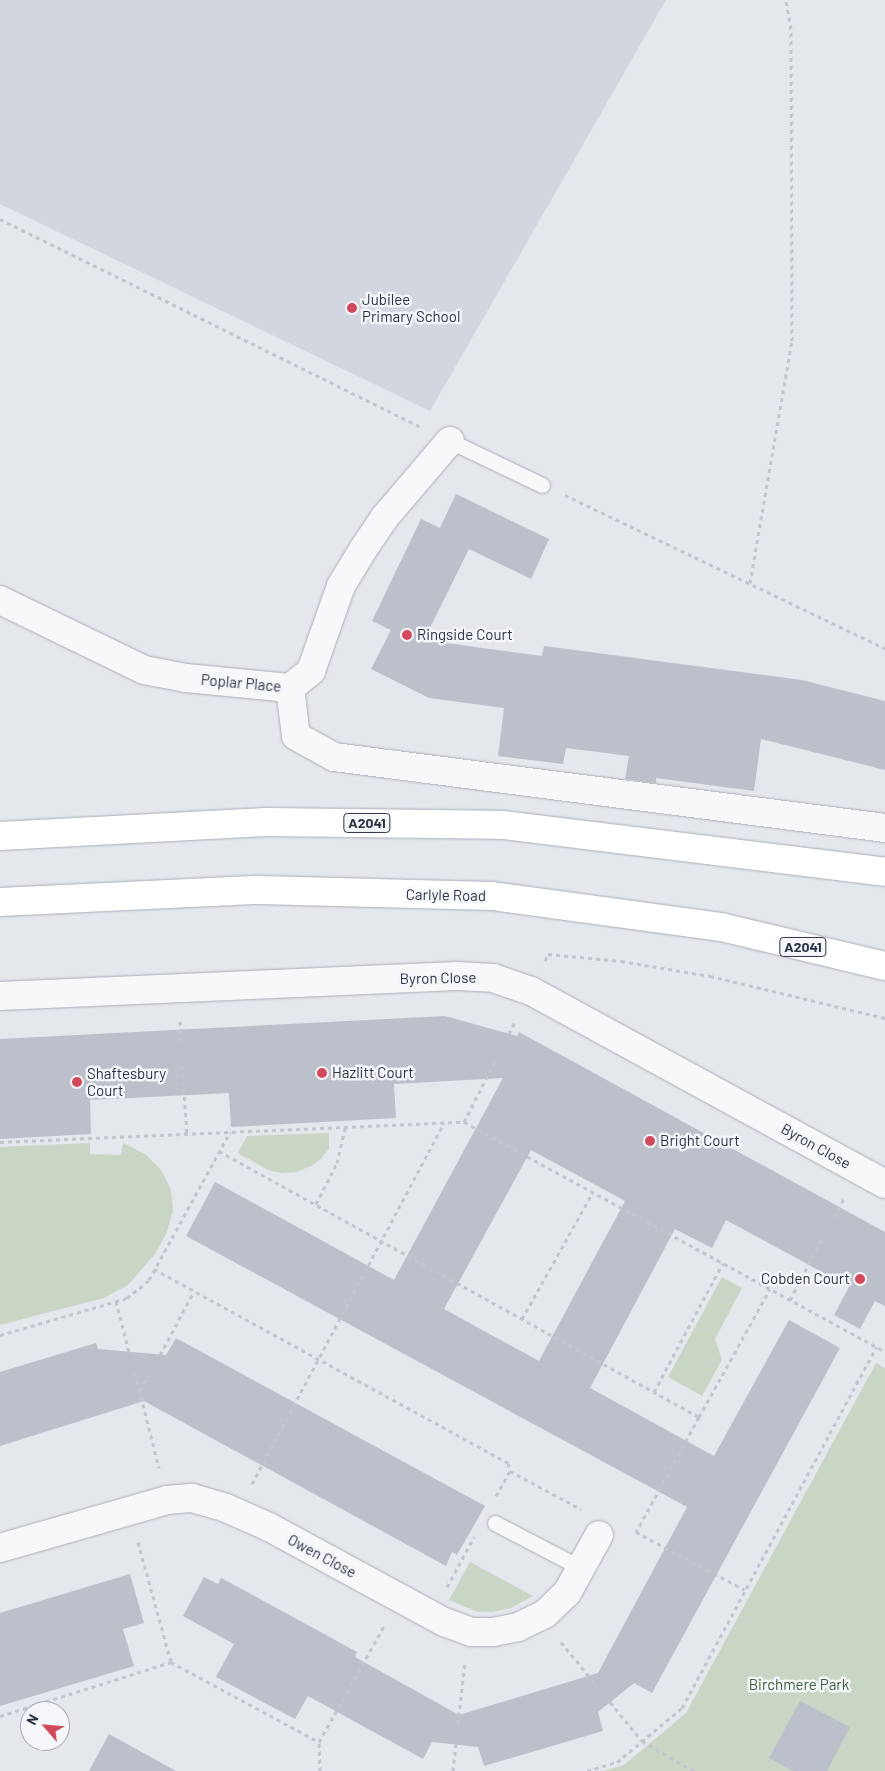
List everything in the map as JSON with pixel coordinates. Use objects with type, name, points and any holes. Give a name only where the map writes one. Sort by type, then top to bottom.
[{"type":"main road","name":"A2041","points":[[0,836],[266,822],[504,825],[885,872]]},
{"type":"main road","name":"Carlyle Road","points":[[0,902],[259,890],[492,896],[721,927],[885,966]]},
{"type":"street","name":"Poplar Place","points":[[0,600],[144,670],[186,678],[290,688],[311,671],[342,586],[364,548],[385,518],[450,441]]},
{"type":"street","points":[[290,688],[296,736],[334,757],[885,828]]},
{"type":"street","name":"Byron Close","points":[[0,996],[457,976],[493,978],[531,991],[885,1184]]},
{"type":"street","name":"Owen Close","points":[[0,1548],[167,1500],[192,1498],[269,1527],[432,1615],[468,1631],[493,1632],[518,1627],[540,1616],[567,1593],[581,1568],[593,1524]]},
{"type":"lane","points":[[450,441],[542,484]]},
{"type":"lane","points":[[495,1523],[581,1568]]},
{"type":"path","points":[[750,583],[792,341],[791,29],[786,0]]},
{"type":"path","points":[[0,219],[450,441]]},
{"type":"path","points":[[542,484],[885,648]]},
{"type":"path","points":[[531,991],[548,954],[622,961],[710,976],[885,1018]]},
{"type":"path","points":[[464,1122],[495,1061]]},
{"type":"path","points":[[182,1065],[187,1134]]},
{"type":"path","points":[[236,1513],[444,1122]]},
{"type":"path","points":[[0,1142],[464,1122],[885,1352]]},
{"type":"path","points":[[316,1204],[337,1163],[345,1127]]},
{"type":"path","points":[[0,1335],[126,1298],[149,1280],[230,1132]]},
{"type":"path","points":[[219,1151],[699,1417]]},
{"type":"path","points":[[522,1319],[592,1192]]},
{"type":"path","points":[[790,1300],[823,1237]]},
{"type":"path","points":[[654,1392],[723,1263]]},
{"type":"path","points":[[154,1269],[508,1463],[510,1471],[492,1505]]},
{"type":"path","points":[[636,1532],[770,1289]]},
{"type":"path","points":[[160,1355],[194,1291]]},
{"type":"path","points":[[116,1301],[129,1352]]},
{"type":"path","points":[[587,1771],[617,1762],[682,1708],[876,1347]]},
{"type":"path","points":[[135,1373],[167,1500]]},
{"type":"path","points":[[139,1392],[149,1374]]},
{"type":"path","points":[[510,1471],[593,1524]]},
{"type":"path","points":[[129,1510],[170,1662]]},
{"type":"path","points":[[432,1615],[478,1530]]},
{"type":"path","points":[[628,1530],[636,1532],[745,1590]]},
{"type":"path","points":[[320,1771],[319,1742],[400,1598]]},
{"type":"path","points":[[540,1616],[597,1686]]},
{"type":"path","points":[[458,1724],[468,1631]]},
{"type":"path","points":[[0,1716],[170,1662],[319,1742]]},
{"type":"path","points":[[610,1702],[642,1741],[694,1771]]},
{"type":"path","points":[[453,1771],[456,1744]]},
{"type":"shaded area","name":"Jubilee Primary School","points":[[0,0],[666,0],[430,411],[0,204]]},
{"type":"green space","points":[[329,1133],[329,1149],[321,1159],[311,1166],[296,1172],[281,1173],[268,1170],[238,1153],[247,1136]]},
{"type":"green space","points":[[90,1143],[90,1154],[121,1155],[123,1143],[145,1154],[162,1171],[171,1190],[173,1211],[167,1232],[155,1254],[128,1285],[104,1298],[0,1325],[0,1147]]},
{"type":"green space","points":[[722,1277],[742,1288],[715,1339],[722,1360],[702,1396],[668,1377]]},
{"type":"green space","name":"Birchmere Park","points":[[876,1363],[885,1368],[885,1771],[604,1771],[624,1765],[686,1713]]},
{"type":"green space","points":[[470,1562],[533,1596],[511,1608],[492,1612],[478,1612],[449,1600]]},
{"type":"building","name":"Ringside Court","points":[[456,494],[549,539],[531,579],[469,549],[424,640],[542,656],[544,646],[802,680],[885,701],[885,770],[761,739],[754,791],[656,778],[656,783],[625,779],[629,756],[566,748],[563,764],[498,756],[504,708],[429,698],[371,669],[391,630],[372,621],[421,519],[440,528]]},
{"type":"building","points":[[445,1016],[517,1036],[519,1032],[885,1232],[885,1306],[875,1301],[860,1329],[834,1315],[849,1287],[789,1254],[726,1220],[712,1248],[675,1229],[590,1388],[714,1456],[789,1320],[840,1348],[652,1693],[634,1683],[598,1712],[603,1731],[484,1766],[478,1747],[432,1742],[423,1759],[308,1696],[295,1719],[216,1677],[234,1644],[183,1616],[204,1577],[218,1584],[221,1578],[260,1599],[357,1652],[355,1657],[459,1715],[598,1673],[687,1507],[186,1236],[215,1182],[394,1280],[503,1078],[394,1084],[396,1118],[231,1127],[229,1093],[90,1100],[91,1134],[0,1139],[0,1039]],"holes":[[[531,1150],[625,1201],[539,1361],[444,1309]]]},
{"type":"building","points":[[176,1338],[485,1506],[457,1555],[452,1552],[446,1566],[144,1401],[0,1446],[0,1372],[96,1343],[98,1349],[166,1355]]},
{"type":"building","points":[[130,1574],[144,1623],[123,1629],[134,1666],[0,1706],[0,1613]]},
{"type":"building","points":[[800,1701],[850,1727],[827,1771],[793,1771],[769,1758]]},
{"type":"building","points":[[109,1734],[176,1771],[89,1771]]},
{"type":"place","name":"Jubilee Primary School","points":[[352,308]]},
{"type":"place","name":"Ringside Court","points":[[407,635]]},
{"type":"place","name":"Hazlitt Court","points":[[322,1073]]},
{"type":"place","name":"Shaftesbury Court","points":[[77,1082]]},
{"type":"place","name":"Bright Court","points":[[650,1141]]},
{"type":"place","name":"Cobden Court","points":[[860,1279]]}]
